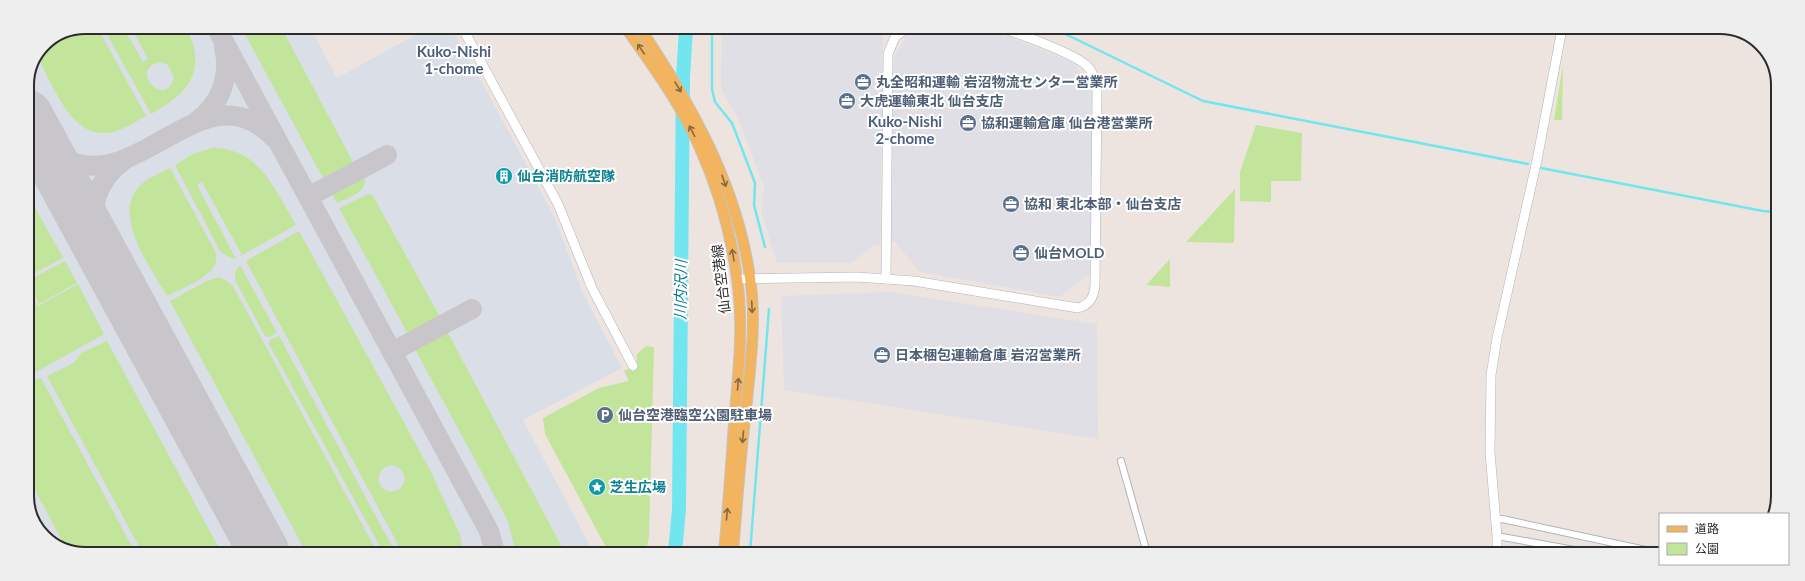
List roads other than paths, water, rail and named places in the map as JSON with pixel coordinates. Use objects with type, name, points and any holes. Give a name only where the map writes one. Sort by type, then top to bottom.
[{"type":"main road","name":"仙台空港線","points":[[630,34],[656,71],[688,122],[708,166],[730,235],[740,302],[739,369],[724,547]]},
{"type":"main road","name":"仙台空港線","points":[[644,34],[658,54],[710,145],[724,180],[744,244],[751,279],[753,332],[751,374],[746,410],[734,547]]},
{"type":"street","points":[[465,34],[558,204],[592,288],[633,366]]},
{"type":"street","points":[[886,279],[888,54],[895,37],[899,34]]},
{"type":"street","points":[[737,279],[857,277],[886,279],[914,281],[1078,308],[1088,304],[1093,297],[1098,91],[1093,75],[1088,67],[1075,58],[1017,34]]},
{"type":"street","points":[[1497,547],[1490,452],[1491,375],[1537,160],[1561,34]]},
{"type":"street","points":[[1122,461],[1145,547]]},
{"type":"street","points":[[1495,520],[1502,519],[1625,547]]},
{"type":"street","points":[[1497,536],[1558,547]]},
{"type":"waterway","name":"川内沢川","points":[[676,547],[679,509],[683,78],[686,34]]},
{"type":"waterway","points":[[712,34],[712,89],[715,102],[732,123],[755,183],[754,205],[765,247]]},
{"type":"waterway","points":[[1065,34],[1203,101],[1528,164]]},
{"type":"waterway","points":[[1541,168],[1771,212]]},
{"type":"waterway","points":[[750,547],[769,309]]},
{"type":"place","name":"丸全昭和運輸 岩沼物流センター営業所","points":[[863,82]]},
{"type":"place","name":"大虎運輸東北 仙台支店","points":[[847,101]]},
{"type":"place","name":"協和運輸倉庫 仙台港営業所","points":[[968,123]]},
{"type":"place","name":"仙台消防航空隊","points":[[504,176]]},
{"type":"place","name":"協和 東北本部・仙台支店","points":[[1011,204]]},
{"type":"place","name":"仙台MOLD","points":[[1021,253]]},
{"type":"place","name":"日本梱包運輸倉庫 岩沼営業所","points":[[882,355]]},
{"type":"place","name":"仙台空港臨空公園駐車場","points":[[605,415]]},
{"type":"place","name":"芝生広場","points":[[597,487]]},
{"type":"district","name":"Kuko-Nishi 1-chome","points":[[454,60]]},
{"type":"district","name":"Kuko-Nishi 2-chome","points":[[905,130]]}]
